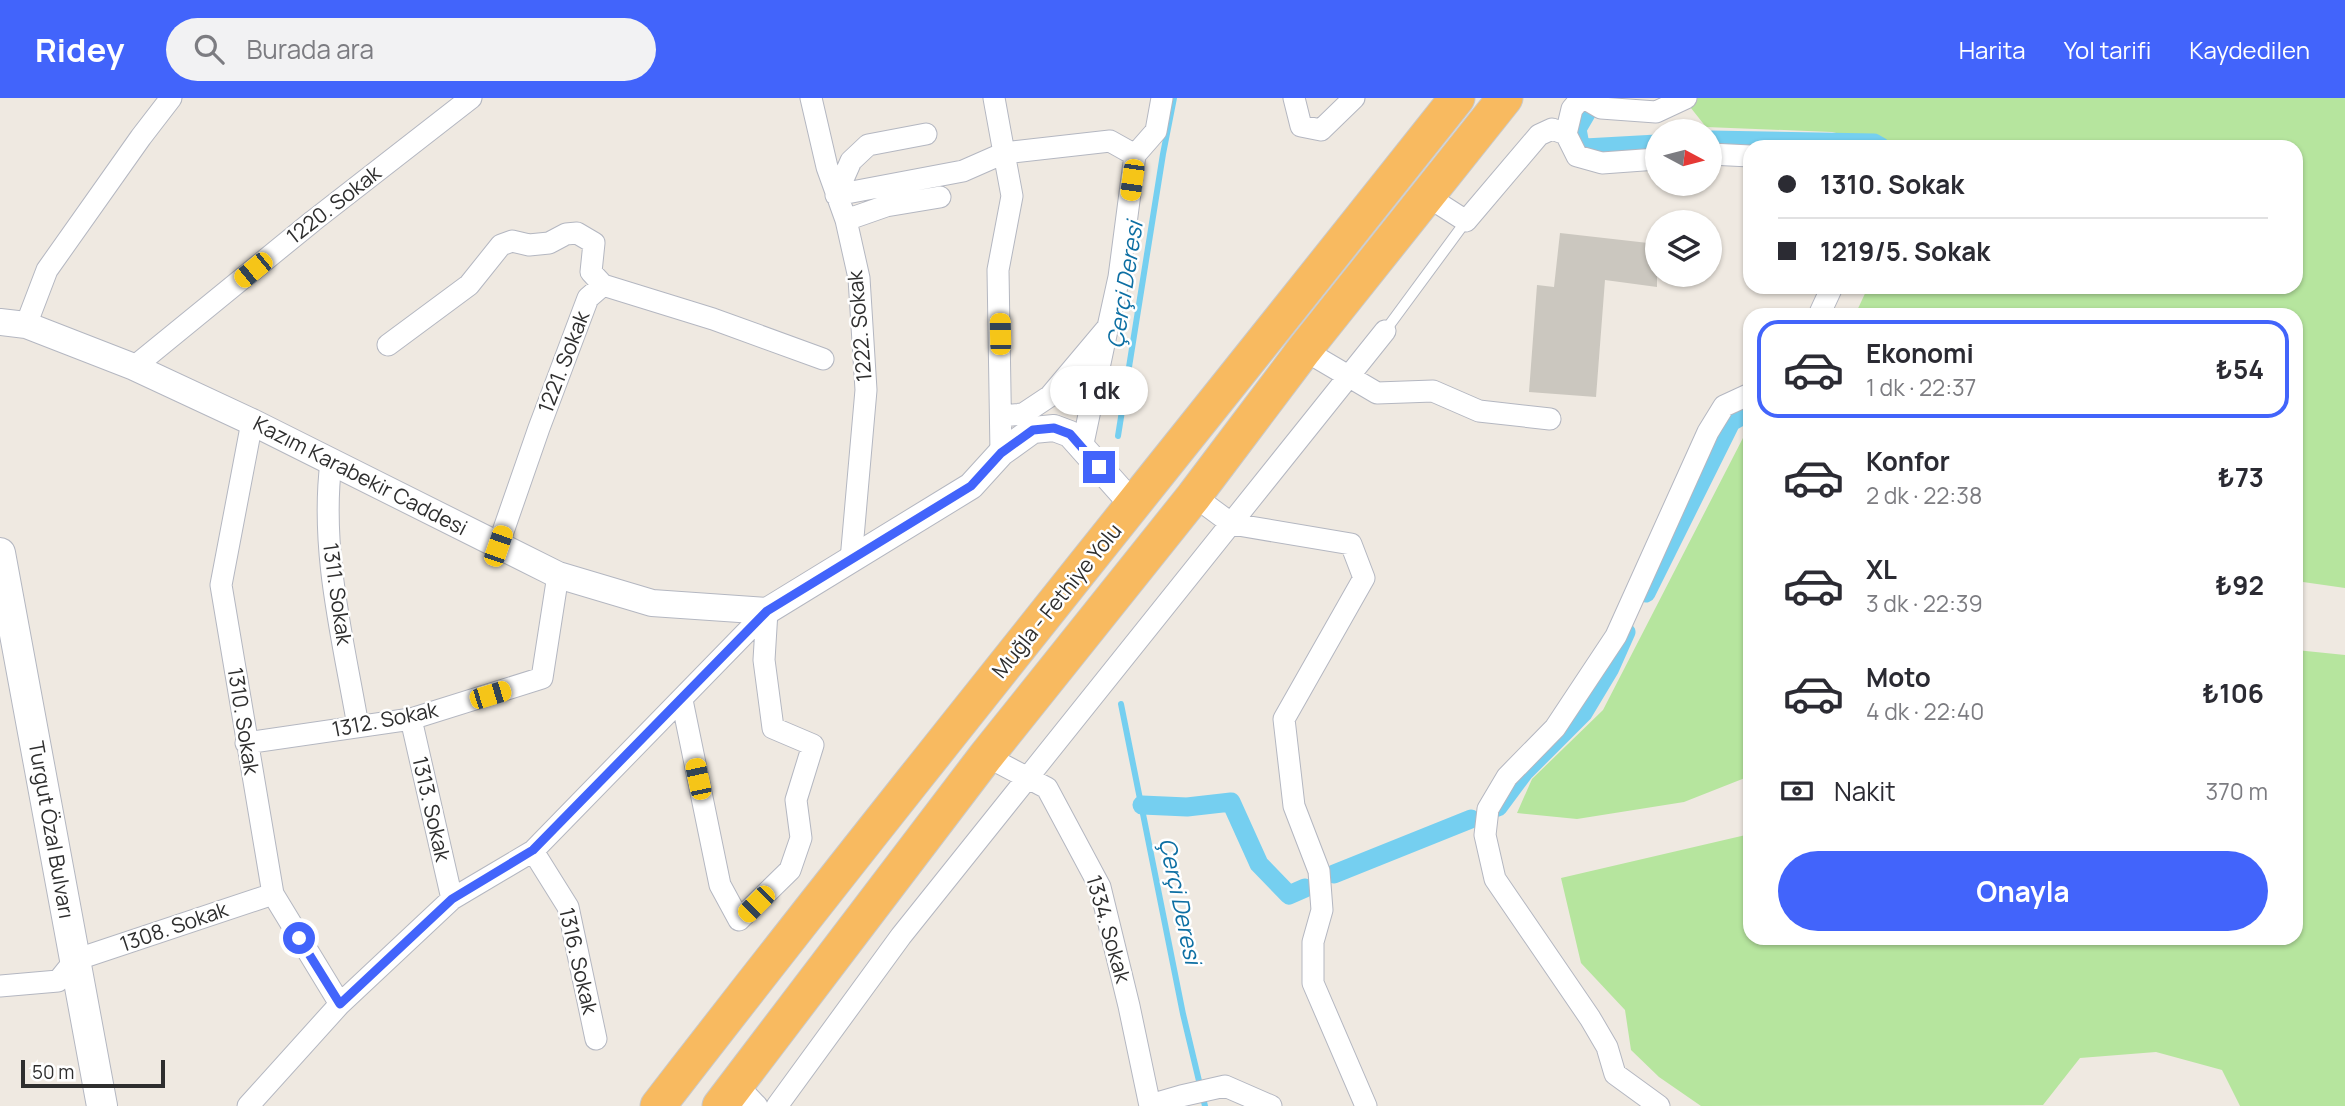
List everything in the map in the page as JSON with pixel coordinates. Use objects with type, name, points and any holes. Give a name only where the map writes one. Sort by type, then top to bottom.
[{"type":"highway","name":"Muğla - Fethiye Yolu","points":[[658,1106],[969,710],[1457,98]]},
{"type":"highway","name":"Muğla - Fethiye Yolu","points":[[738,1098],[986,756],[1194,496],[1304,350],[1505,98]]},
{"type":"main road","name":"Turgut Özal Bulvarı","points":[[0,553],[102,1106]]},
{"type":"street","points":[[13,323],[47,270],[171,98]]},
{"type":"street","name":"1220. Sokak","points":[[134,367],[313,221],[471,98]]},
{"type":"street","name":"1222. Sokak","points":[[811,98],[836,195],[846,220],[859,278],[866,390],[851,560]]},
{"type":"street","points":[[994,98],[1012,196],[998,270],[1001,453]]},
{"type":"street","points":[[1082,447],[1119,277],[1135,155],[1156,131],[1162,98]]},
{"type":"street","points":[[1294,98],[1301,126],[1321,130],[1354,98]]},
{"type":"street","points":[[1645,160],[1602,163],[1577,156],[1566,134],[1573,109],[1589,101],[1656,112],[1686,98]]},
{"type":"street","points":[[1427,196],[1466,221],[1539,135],[1552,129],[1566,134]]},
{"type":"street","points":[[836,195],[851,161],[868,145],[926,134]]},
{"type":"street","points":[[836,195],[963,171],[1004,153],[1110,141],[1135,155]]},
{"type":"street","points":[[1722,155],[1743,156]]},
{"type":"street","points":[[846,220],[886,206],[940,197]]},
{"type":"street","points":[[388,345],[468,285],[501,244],[512,241],[529,245],[549,243],[566,234],[577,233],[594,243],[591,271],[603,285],[713,319],[822,359]]},
{"type":"street","name":"1221. Sokak","points":[[498,546],[588,298],[603,285]]},
{"type":"street","name":"Kazım Karabekir Caddesi","points":[[13,323],[134,367],[252,422],[558,575],[652,603],[767,611]]},
{"type":"street","points":[[1001,416],[1023,414],[1049,396],[1108,327]]},
{"type":"street","points":[[777,1106],[901,936],[1385,331]]},
{"type":"street","points":[[1304,350],[1377,393],[1433,391],[1479,411],[1550,419]]},
{"type":"street","points":[[1659,1106],[1615,1074],[1607,1047],[1590,1018],[1495,879],[1485,835],[1488,808],[1507,777],[1555,728],[1616,636],[1708,432],[1724,407],[1743,398]]},
{"type":"street","name":"1310. Sokak","points":[[252,422],[221,585],[273,894],[340,1004]]},
{"type":"street","points":[[248,1106],[340,1004],[452,899],[533,850],[767,611],[971,486],[1001,453],[1033,430],[1054,428],[1070,434],[1134,506]]},
{"type":"street","name":"1311. Sokak","points":[[331,462],[327,496],[329,557],[358,726]]},
{"type":"street","points":[[1194,496],[1232,524],[1350,544],[1364,578],[1284,719],[1294,806],[1319,871],[1322,910],[1313,942],[1313,983],[1366,1106]]},
{"type":"street","name":"1312. Sokak","points":[[246,743],[411,719],[542,678],[558,575]]},
{"type":"street","points":[[682,699],[720,885],[739,920],[790,870],[801,838],[796,800],[813,745],[773,728],[764,660],[767,611]]},
{"type":"street","name":"1313. Sokak","points":[[411,719],[452,899]]},
{"type":"street","name":"1334. Sokak","points":[[986,756],[1048,788],[1100,887],[1150,1106]]},
{"type":"street","name":"1316. Sokak","points":[[533,850],[568,907],[596,1039]]},
{"type":"street","name":"1308. Sokak","points":[[75,960],[273,894]]},
{"type":"street","points":[[0,986],[58,981],[75,960]]},
{"type":"street","points":[[1150,1106],[1225,1086],[1271,1106]]},
{"type":"lane","points":[[1385,331],[1466,221]]},
{"type":"green space","points":[[1683,98],[2345,98],[2345,588],[2303,582],[2303,308],[1858,308],[1865,294],[2303,294],[2303,140],[1866,140],[1832,132],[1722,128],[1722,119],[1700,119]]},
{"type":"green space","points":[[1743,438],[1743,779],[1684,802],[1577,819],[1517,813],[1532,779],[1603,710]]},
{"type":"green space","points":[[2303,651],[2345,655],[2345,1106],[2240,1106],[2222,1070],[2156,1052],[2080,1058],[2043,1105],[1701,1106],[1659,1077],[1631,1050],[1625,1010],[1581,963],[1561,878],[1743,836],[1743,945],[2303,945]]},
{"type":"building","points":[[1560,233],[1645,243],[1645,285],[1605,280],[1596,397],[1529,392],[1537,285],[1554,287]]},
{"type":"waterway","name":"Çerçi Deresi","points":[[1118,436],[1174,98]]},
{"type":"waterway","points":[[1595,98],[1577,129],[1580,145],[1585,148],[1645,145]]},
{"type":"waterway","points":[[1722,140],[1743,141]]},
{"type":"waterway","points":[[1646,593],[1731,422],[1743,415]]},
{"type":"waterway","points":[[1498,807],[1524,772],[1583,713],[1610,668],[1626,632]]},
{"type":"waterway","name":"Çerçi Deresi","points":[[1121,704],[1183,1014],[1205,1106]]},
{"type":"waterway","points":[[1142,805],[1187,807],[1231,802],[1259,864],[1289,895],[1305,888]]},
{"type":"waterway","points":[[1334,874],[1471,819]]},
{"type":"route","points":[[299,938],[340,1004],[452,899],[533,850],[767,611],[971,486],[1001,453],[1033,430],[1054,428],[1070,434],[1099,467]]}]
